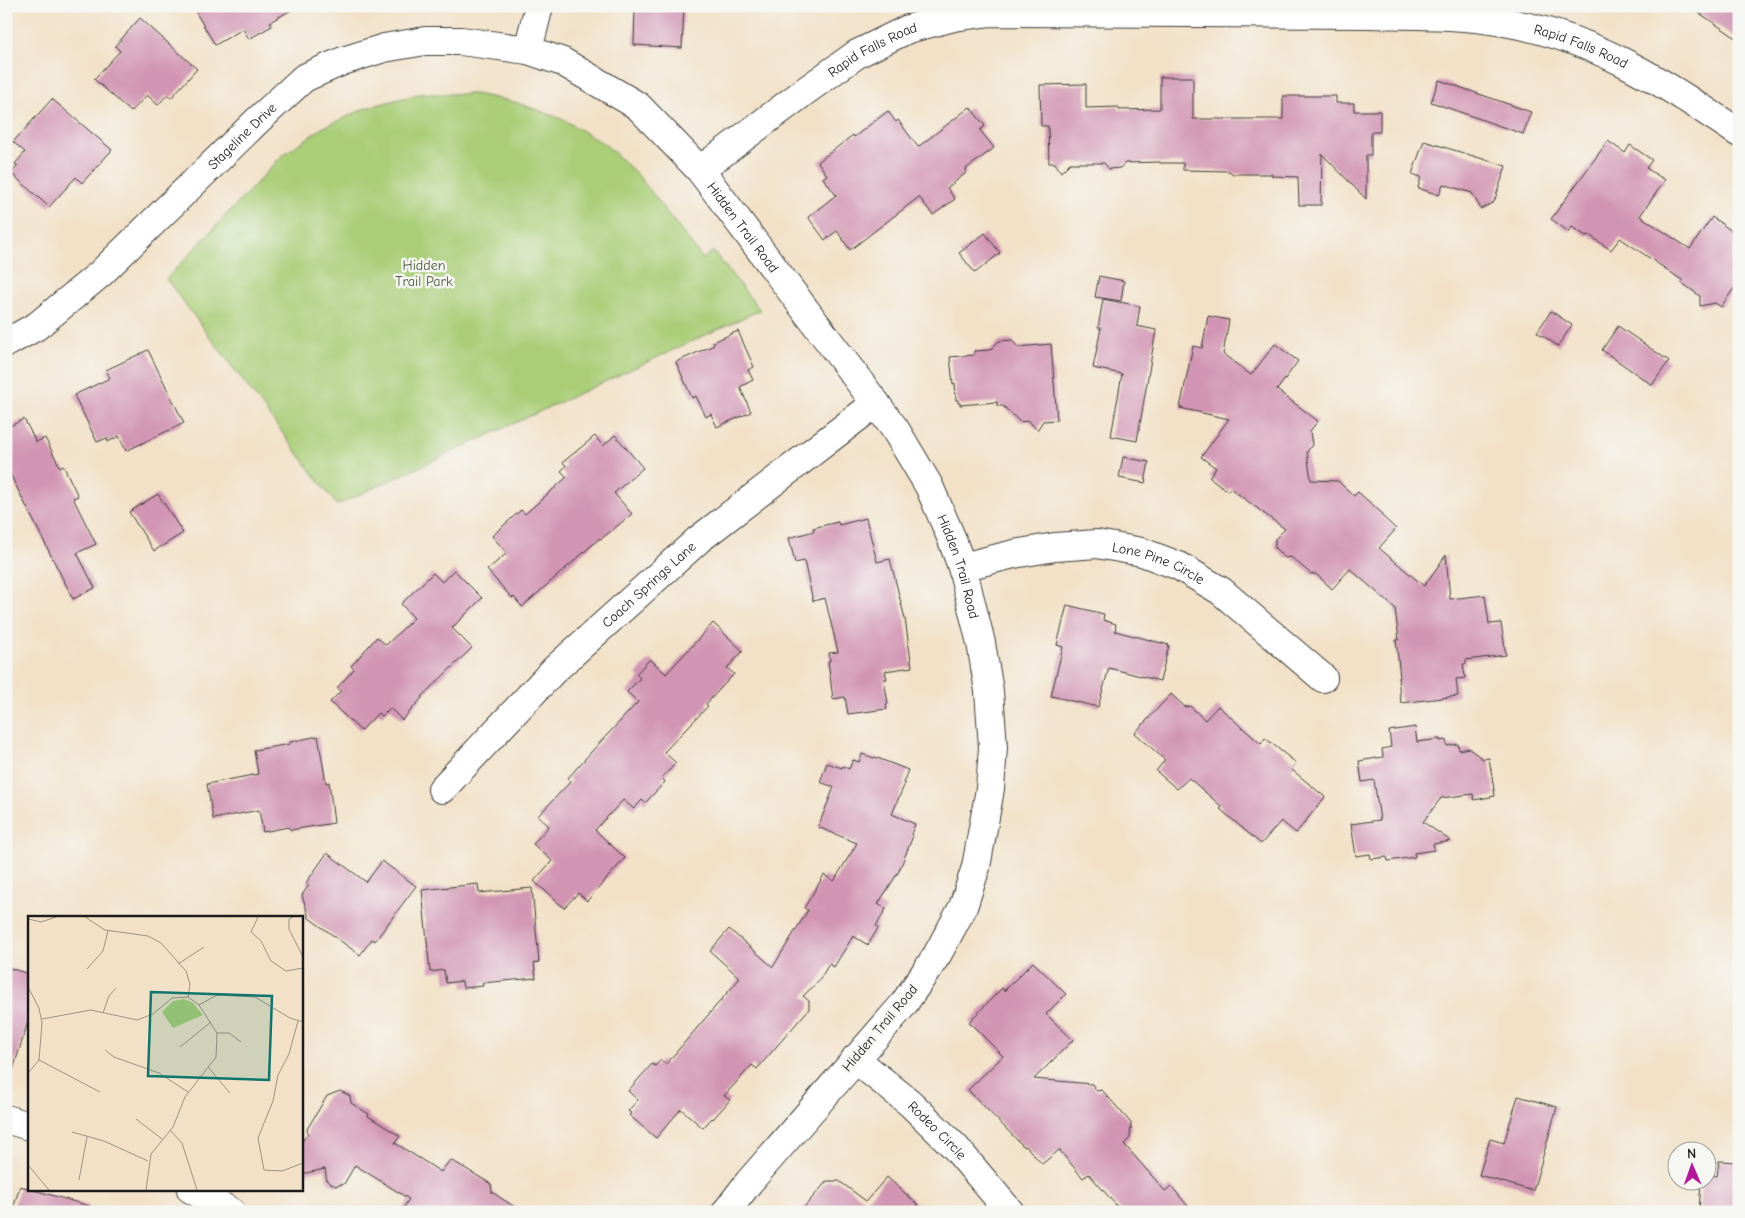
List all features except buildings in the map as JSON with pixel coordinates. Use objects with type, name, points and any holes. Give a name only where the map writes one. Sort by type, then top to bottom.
[{"type":"street","points":[[528,50],[538,6]]},
{"type":"street","name":"Rapid Falls Road","points":[[700,170],[857,54],[908,29],[954,16],[991,12],[1430,15],[1504,22],[1549,32],[1585,44],[1628,63],[1698,105],[1739,133]]},
{"type":"street","name":"Stageline Drive","points":[[6,343],[37,326],[100,274],[257,121],[304,78],[343,61],[384,48],[425,41],[461,41],[528,50]]},
{"type":"street","name":"Hidden Trail Road","points":[[528,50],[563,62],[638,106],[700,170],[896,429],[929,486],[962,567],[981,643],[989,691],[993,747],[990,789],[976,867],[963,907],[937,955],[903,1005],[749,1182],[726,1212]]},
{"type":"street","name":"Coach Springs Lane","points":[[442,789],[554,670],[698,540],[876,403]]},
{"type":"street","name":"Lone Pine Circle","points":[[962,567],[1014,554],[1055,547],[1097,544],[1142,552],[1179,566],[1221,591],[1323,678]]},
{"type":"street","name":"Rodeo Circle","points":[[856,1058],[910,1103],[954,1147],[1010,1212]]},
{"type":"street","points":[[6,1119],[28,1126]]},
{"type":"street","points":[[193,1190],[231,1212]]},
{"type":"green space","name":"Hidden Trail Park","points":[[418,94],[475,94],[515,102],[562,119],[606,145],[638,175],[703,259],[713,251],[760,310],[337,505],[166,279],[283,155],[322,128],[366,108]]}]
